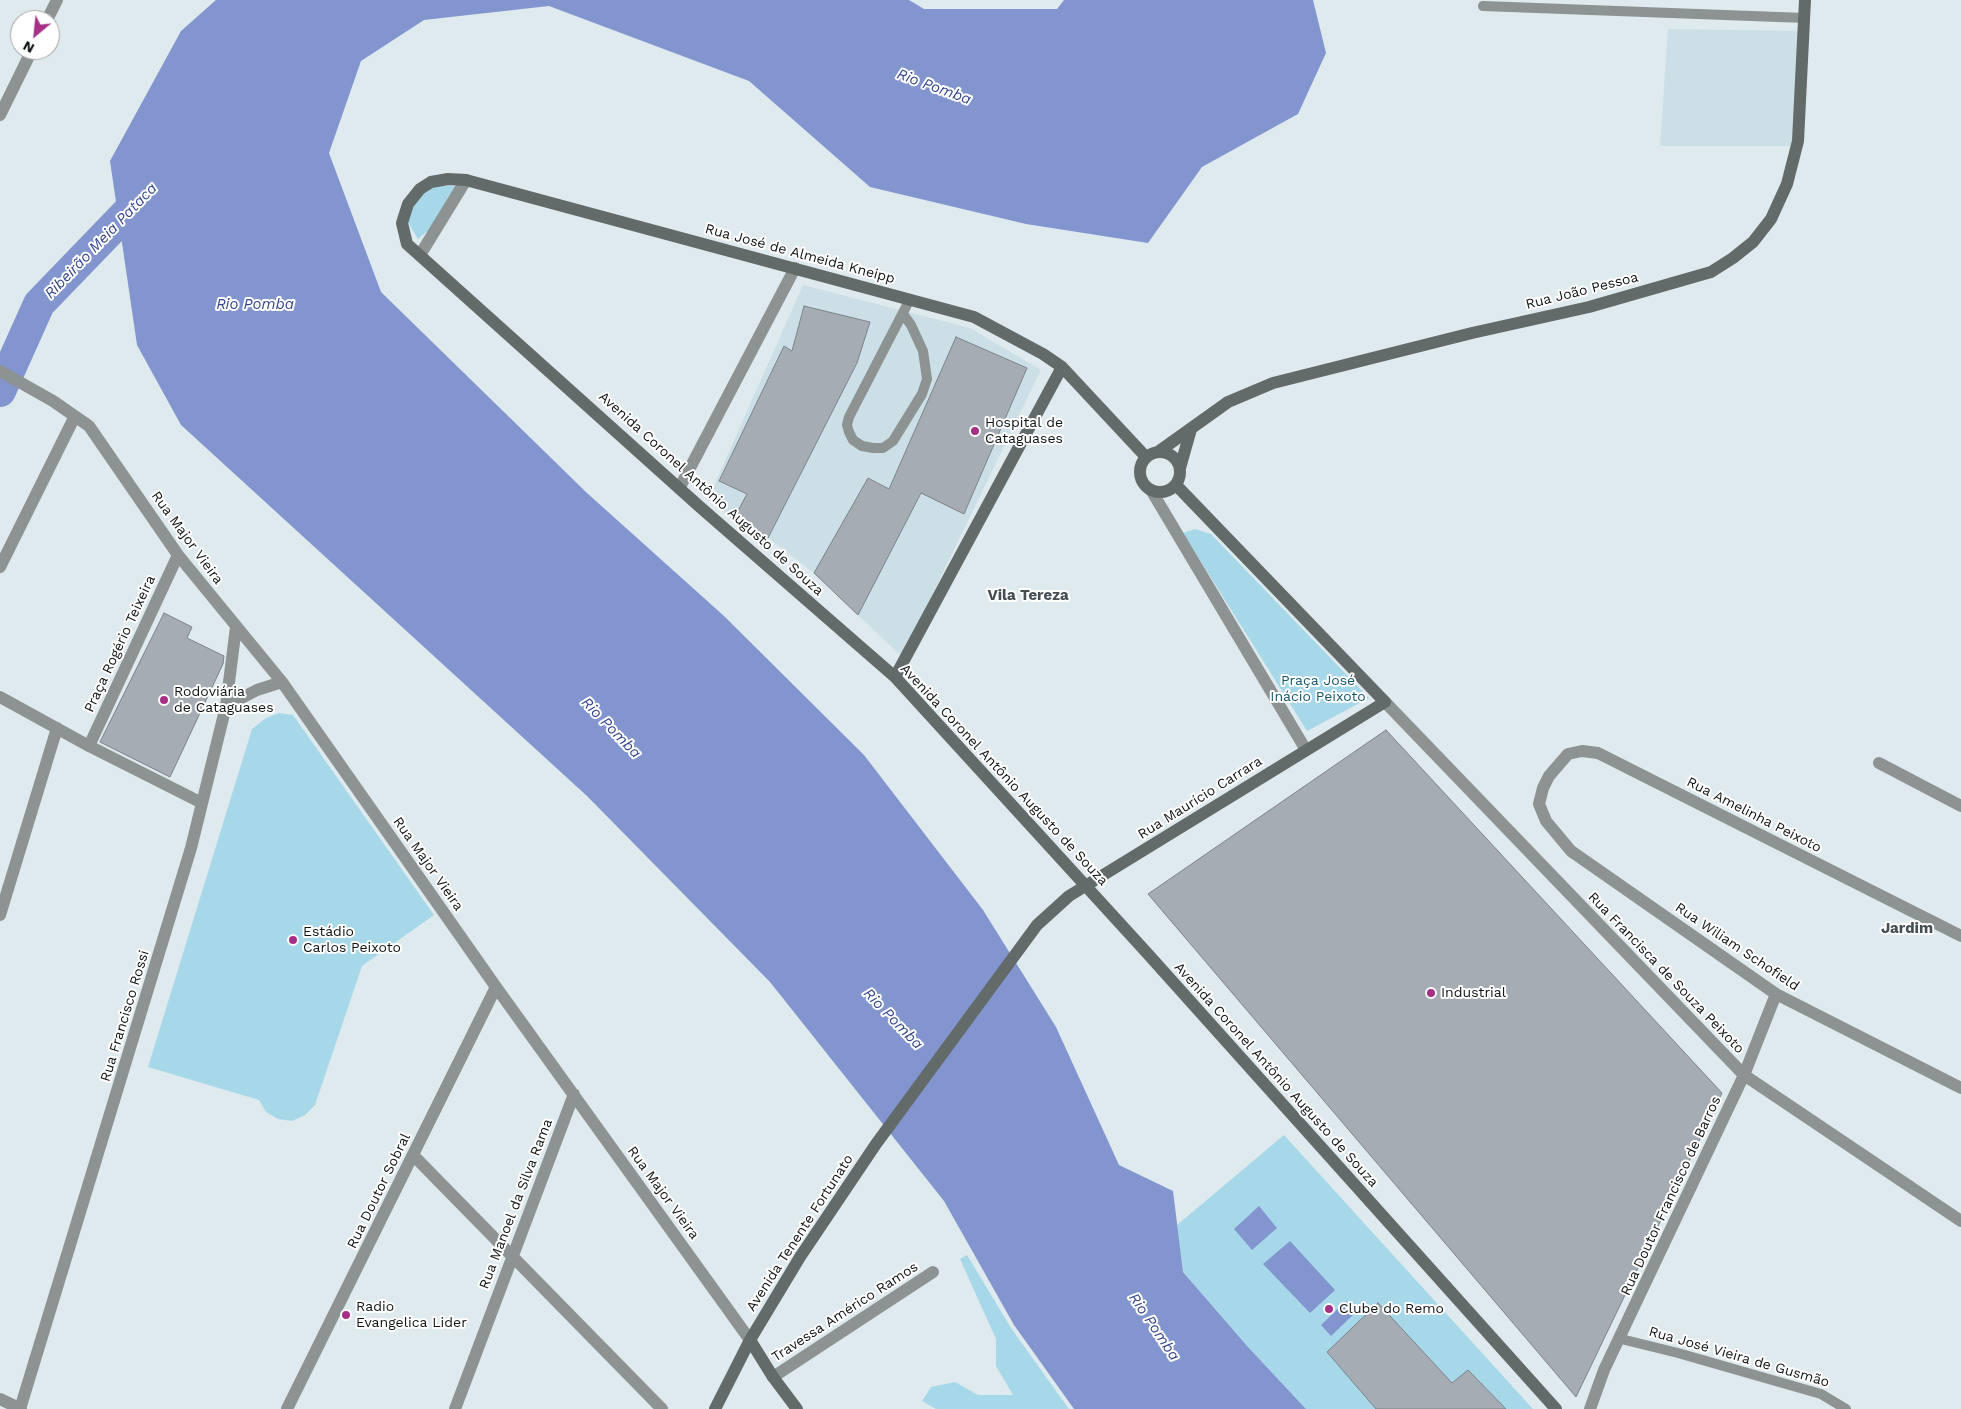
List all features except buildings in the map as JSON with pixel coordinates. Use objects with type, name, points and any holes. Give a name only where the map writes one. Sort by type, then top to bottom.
[{"type":"street","name":"Rua João Pessoa","points":[[1152,454],[1228,402],[1274,384],[1472,333],[1589,307],[1711,272],[1733,258],[1753,242],[1771,219],[1787,184],[1798,141],[1805,0]]},
{"type":"street","points":[[0,114],[27,60]]},
{"type":"street","name":"Rua José de Almeida Kneipp","points":[[408,204],[420,189],[431,182],[448,179],[466,180],[974,317],[1043,354],[1062,367],[1152,454]]},
{"type":"street","points":[[420,255],[466,180]]},
{"type":"street","name":"Avenida Coronel Antônio Augusto de Souza","points":[[408,204],[402,223],[407,244],[680,487],[700,507],[895,677],[1086,886],[1556,1409]]},
{"type":"street","points":[[680,487],[796,268]]},
{"type":"street","points":[[895,677],[1062,367]]},
{"type":"street","name":"Rua Major Vieira","points":[[0,371],[53,401],[75,416],[88,426],[103,445],[178,555],[282,682],[496,987],[750,1340],[773,1377],[797,1409]]},
{"type":"street","points":[[0,567],[75,416]]},
{"type":"street","points":[[1151,490],[1164,492],[1176,484],[1179,479],[1180,468],[1191,429]]},
{"type":"street","points":[[1180,468],[1171,455],[1152,454],[1142,462],[1140,474],[1142,481],[1151,490],[1306,750]]},
{"type":"street","points":[[1176,484],[1385,702]]},
{"type":"street","name":"Praça Rogério Teixeira","points":[[89,746],[178,555]]},
{"type":"street","name":"Rua Francisco Rossi","points":[[20,1409],[183,876],[226,706],[236,627]]},
{"type":"street","points":[[226,706],[257,690],[282,682]]},
{"type":"street","points":[[0,697],[89,746],[202,803]]},
{"type":"street","name":"Rua Maurício Carrara","points":[[1037,925],[1069,896],[1385,702]]},
{"type":"street","name":"Rua Francisca de Souza Peixoto","points":[[1385,702],[1744,1075],[1961,1221]]},
{"type":"street","points":[[0,915],[57,728]]},
{"type":"street","name":"Rua Amelinha Peixoto","points":[[1543,788],[1549,776],[1568,754],[1582,751],[1598,753],[1961,936]]},
{"type":"street","points":[[1880,763],[1961,806]]},
{"type":"street","name":"Rua Wiliam Schofield","points":[[1543,788],[1539,804],[1546,822],[1571,851],[1776,994],[1961,1088]]},
{"type":"street","name":"Avenida Tenente Fortunato","points":[[716,1409],[750,1340],[800,1257],[876,1144],[1037,925]]},
{"type":"street","name":"Rua Doutor Sobral","points":[[287,1409],[496,987]]},
{"type":"street","name":"Rua Doutor Francisco de Barros","points":[[1590,1409],[1604,1370],[1621,1339],[1744,1075],[1776,994]]},
{"type":"street","name":"Rua Manoel da Silva Rama","points":[[455,1409],[574,1094]]},
{"type":"street","points":[[413,1155],[662,1409]]},
{"type":"street","name":"Travessa Américo Ramos","points":[[773,1377],[933,1272]]},
{"type":"street","points":[[0,1399],[20,1409]]},
{"type":"lane","points":[[1483,6],[1805,18]]},
{"type":"lane","points":[[903,314],[911,325],[923,351],[927,379],[922,394],[894,441],[883,448],[862,446],[853,440],[849,432],[847,425],[849,417],[910,299]]},
{"type":"lane","name":"Rua José Vieira de Gusmão","points":[[1621,1339],[1678,1353],[1821,1394],[1846,1409]]},
{"type":"shaded area","points":[[1668,29],[1799,31],[1794,146],[1660,146]]},
{"type":"shaded area","points":[[803,285],[970,328],[1041,370],[902,657],[814,573],[768,538],[733,520],[709,497]]},
{"type":"green space","points":[[432,185],[459,186],[430,229],[418,239],[406,219],[412,204]]},
{"type":"green space","name":"Praça José Inácio Peixoto","points":[[1195,529],[1211,534],[1369,698],[1307,731],[1183,533]]},
{"type":"green space","name":"Estádio Carlos Peixoto","points":[[279,713],[293,715],[434,915],[362,966],[315,1105],[305,1115],[292,1121],[278,1119],[266,1112],[259,1100],[148,1067],[252,729],[266,718]]},
{"type":"green space","name":"Clube do Remo","points":[[1284,1135],[1533,1409],[1306,1409],[1248,1347],[1183,1272],[1177,1225]]},
{"type":"green space","points":[[967,1255],[1011,1328],[1069,1409],[936,1409],[922,1401],[931,1387],[955,1382],[978,1395],[1013,1395],[996,1366],[996,1339],[960,1259]]},
{"type":"water","name":"Rio Pomba","points":[[216,0],[909,0],[924,9],[1057,9],[1064,0],[1313,0],[1326,53],[1298,114],[1202,167],[1148,243],[1026,224],[870,187],[749,81],[549,6],[424,20],[361,61],[329,153],[381,292],[587,493],[724,616],[864,755],[983,910],[1056,1027],[1119,1165],[1173,1191],[1183,1272],[1248,1347],[1306,1409],[1074,1409],[1014,1325],[944,1201],[770,982],[587,796],[181,425],[137,345],[110,161],[181,31]]},
{"type":"water","points":[[1259,1206],[1277,1228],[1252,1250],[1234,1229]]},
{"type":"water","points":[[1290,1241],[1335,1290],[1310,1313],[1263,1264]]},
{"type":"water","points":[[1346,1301],[1356,1312],[1331,1336],[1321,1325]]},
{"type":"waterway","name":"Ribeirão Meia Pataca","points":[[0,391],[39,304],[149,190]]},
{"type":"place","name":"Hospital de Cataguases","points":[[975,431]]},
{"type":"place","name":"Rodoviária de Cataguases","points":[[164,700]]},
{"type":"place","name":"Estádio Carlos Peixoto","points":[[293,940]]},
{"type":"place","name":"Industrial","points":[[1431,993]]},
{"type":"place","name":"Clube do Remo","points":[[1329,1309]]},
{"type":"place","name":"Radio Evangelica Lider","points":[[346,1315]]},
{"type":"district","name":"Vila Tereza","points":[[1028,596]]},
{"type":"district","name":"Jardim","points":[[1907,929]]}]
